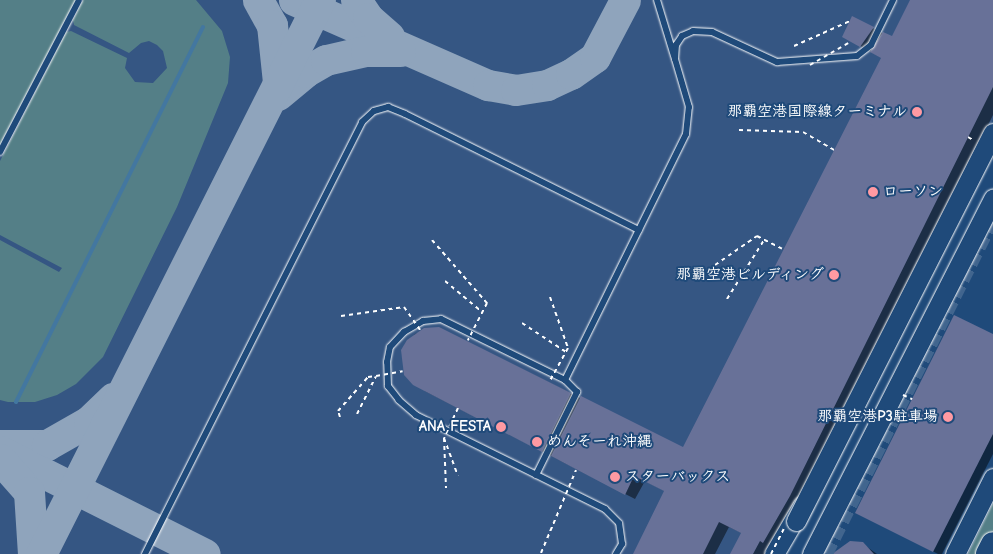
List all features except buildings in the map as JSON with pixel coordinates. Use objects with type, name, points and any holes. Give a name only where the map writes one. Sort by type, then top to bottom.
[{"type":"highway","points":[[988,554],[993,544]]},
{"type":"street","points":[[780,554],[993,133]]},
{"type":"street","points":[[774,554],[803,496],[839,454],[993,149]]},
{"type":"street","points":[[812,554],[993,198]]},
{"type":"street","points":[[954,554],[993,478]]},
{"type":"street","points":[[786,554],[796,522]]},
{"type":"lane","points":[[0,152],[79,0]]},
{"type":"lane","points":[[565,380],[686,134],[689,107],[657,0]]},
{"type":"lane","points":[[675,59],[676,45],[682,36],[704,30],[777,62],[857,56],[871,45],[893,0]]},
{"type":"lane","points":[[145,554],[362,122],[374,110],[388,107],[405,114],[639,230]]},
{"type":"lane","points":[[536,475],[578,392],[565,380],[441,320],[423,321],[404,332],[390,347],[387,362],[388,386],[416,415],[536,475],[605,509],[619,523],[622,544],[616,554]]},
{"type":"path","points":[[794,46],[850,22]]},
{"type":"path","points":[[810,65],[850,42]]},
{"type":"path","points":[[739,130],[803,132],[834,150]]},
{"type":"path","points":[[715,265],[757,236],[782,249]]},
{"type":"path","points":[[432,240],[487,303],[468,340]]},
{"type":"path","points":[[727,299],[764,240]]},
{"type":"path","points":[[445,281],[482,312]]},
{"type":"path","points":[[550,297],[568,348],[550,381]]},
{"type":"path","points":[[341,316],[404,307],[420,330]]},
{"type":"path","points":[[522,324],[566,352]]},
{"type":"path","points":[[340,417],[338,411],[368,377],[403,371]]},
{"type":"path","points":[[357,414],[376,376]]},
{"type":"path","points":[[903,395],[912,400]]},
{"type":"path","points":[[446,488],[444,438],[458,408]]},
{"type":"path","points":[[444,438],[458,476]]},
{"type":"path","points":[[541,553],[576,470]]},
{"type":"shaded area","points":[[0,0],[993,0],[993,120],[766,554],[0,554]]},
{"type":"green space","points":[[0,0],[76,0],[0,145]]},
{"type":"green space","points":[[83,0],[196,0],[222,31],[230,57],[228,83],[177,207],[103,357],[76,384],[57,395],[35,402],[8,402],[0,400],[0,240],[59,272],[62,268],[0,235],[0,161],[66,32],[71,31],[127,58],[125,68],[135,82],[153,83],[167,68],[163,51],[149,41],[141,43],[129,53],[74,25],[73,20]]},
{"type":"green space","points":[[993,503],[993,535],[983,554],[968,554]]},
{"type":"waterway","points":[[16,402],[203,27]]},
{"type":"taxiway","points":[[258,0],[272,25],[278,82]]},
{"type":"taxiway","points":[[294,0],[488,85],[516,90],[547,85],[571,74],[595,57],[625,0]]},
{"type":"taxiway","points":[[41,554],[320,0]]},
{"type":"taxiway","points":[[356,0],[368,18],[389,36]]},
{"type":"taxiway","points":[[278,95],[305,72],[326,60],[366,51],[400,51]]},
{"type":"taxiway","points":[[0,445],[47,445],[89,421],[113,398]]},
{"type":"taxiway","points":[[0,451],[205,554]]},
{"type":"taxiway","points":[[0,459],[29,492],[33,554]]},
{"type":"tunnel","points":[[827,554],[993,221]]},
{"type":"place","name":"那覇空港国際線ターミナル","points":[[917,112]]},
{"type":"place","name":"ローソン","points":[[873,192]]},
{"type":"place","name":"那覇空港ビルディング","points":[[834,275]]},
{"type":"place","name":"那覇空港P3駐車場","points":[[948,417]]},
{"type":"place","name":"ANA FESTA","points":[[501,427]]},
{"type":"place","name":"めんそーれ沖縄","points":[[537,442]]},
{"type":"place","name":"スターバックス","points":[[615,477]]}]
